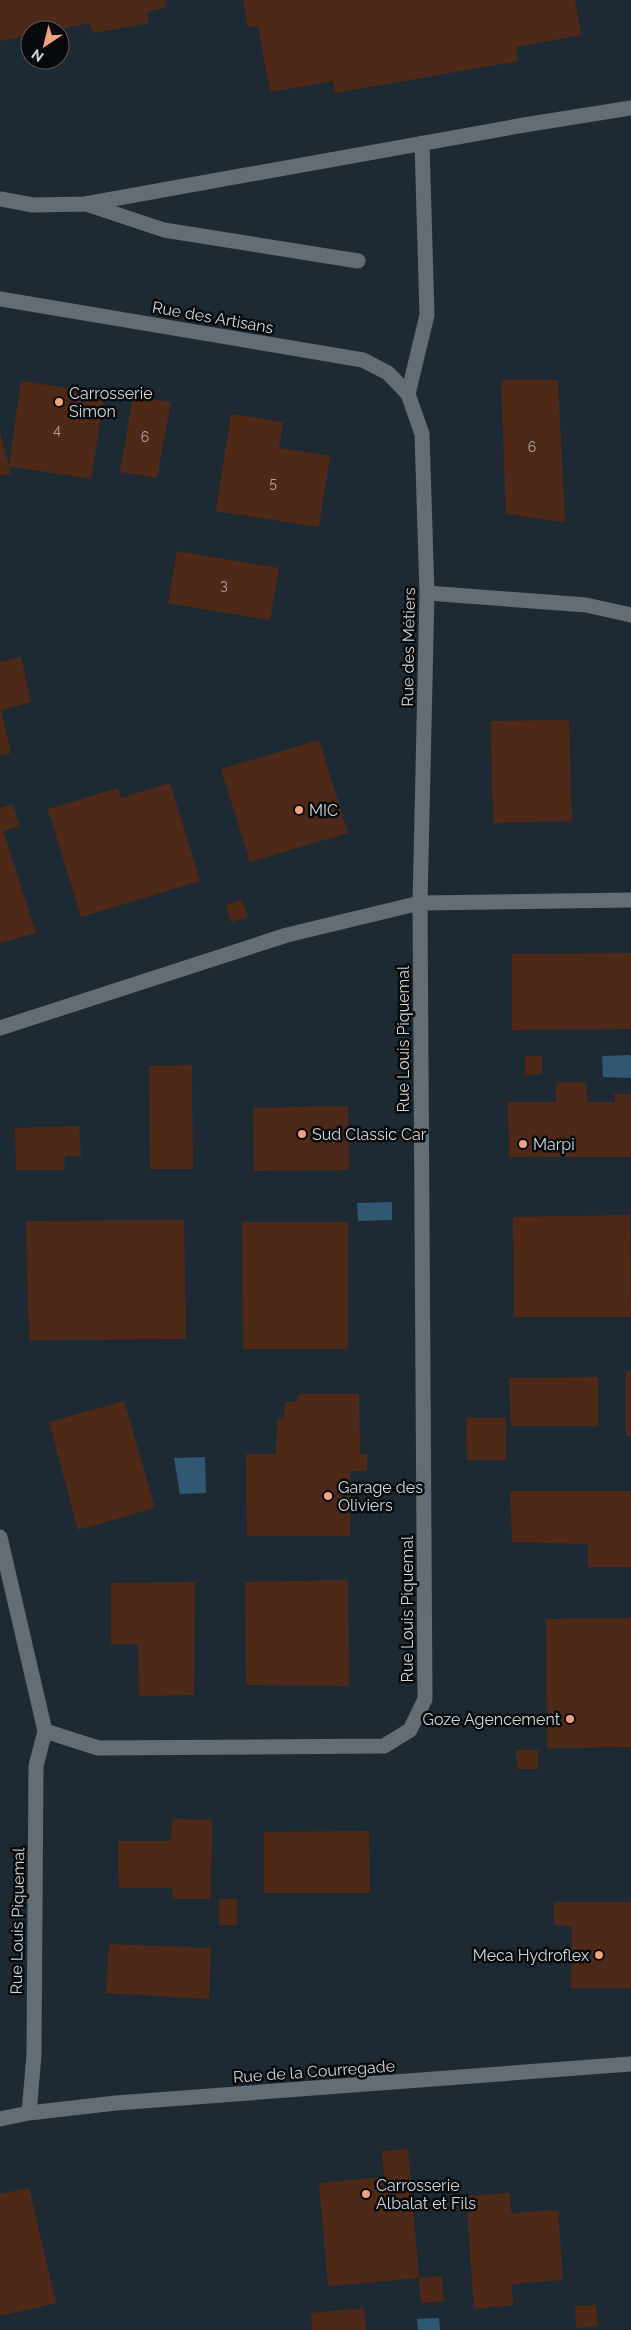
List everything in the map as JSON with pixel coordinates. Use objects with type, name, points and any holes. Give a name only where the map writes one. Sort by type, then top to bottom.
[{"type":"street","points":[[0,200],[33,205],[85,204],[422,143],[631,108]]},
{"type":"street","points":[[408,394],[428,315],[422,143]]},
{"type":"street","points":[[85,204],[164,230],[358,261]]},
{"type":"street","name":"Rue des Artisans","points":[[0,299],[363,360],[388,372],[408,394]]},
{"type":"street","name":"Rue des Métiers","points":[[408,394],[422,434],[427,593],[420,903]]},
{"type":"street","points":[[427,593],[586,605],[631,615]]},
{"type":"street","points":[[0,1028],[287,935],[420,903],[631,900]]},
{"type":"street","name":"Rue Louis Piquemal","points":[[45,1731],[98,1748],[384,1746],[410,1730],[424,1699],[420,903]]},
{"type":"street","name":"Rue Louis Piquemal","points":[[0,1537],[45,1731],[36,1766],[34,2055],[29,2113]]},
{"type":"street","name":"Rue de la Courregade","points":[[0,2120],[29,2113],[116,2103],[631,2064]]},
{"type":"shaded area","points":[[0,0],[631,0],[631,2330],[0,2330]]},
{"type":"water","points":[[631,1055],[631,1078],[603,1077],[602,1056]]},
{"type":"water","points":[[392,1202],[392,1220],[358,1221],[357,1203]]},
{"type":"water","points":[[205,1457],[206,1493],[180,1494],[174,1458]]},
{"type":"water","points":[[439,2318],[440,2330],[418,2330],[417,2319]]},
{"type":"building","points":[[0,0],[165,0],[167,7],[147,12],[149,23],[93,33],[90,23],[70,27],[70,20],[20,20],[20,37],[0,41]]},
{"type":"building","points":[[243,0],[575,0],[581,35],[516,47],[518,61],[335,93],[333,81],[270,92],[258,26],[248,28]]},
{"type":"building","points":[[501,380],[558,380],[565,522],[506,514]]},
{"type":"building","points":[[21,381],[105,394],[91,479],[9,466]]},
{"type":"building","points":[[133,396],[171,402],[157,478],[120,472]]},
{"type":"building","points":[[231,414],[283,422],[279,448],[330,456],[319,527],[216,511]]},
{"type":"building","points":[[0,431],[11,474],[0,476]]},
{"type":"building","points":[[177,551],[279,568],[270,620],[168,603]]},
{"type":"building","points":[[21,657],[31,702],[1,710],[11,753],[0,755],[0,662]]},
{"type":"building","points":[[569,720],[572,821],[493,823],[491,721]]},
{"type":"building","points":[[319,740],[348,833],[250,862],[221,769]]},
{"type":"building","points":[[170,783],[200,881],[81,917],[48,809],[118,788],[121,798]]},
{"type":"building","points":[[12,804],[20,826],[3,831],[36,933],[0,943],[0,808]]},
{"type":"building","points":[[242,900],[248,917],[231,922],[226,905]]},
{"type":"building","points":[[631,953],[631,1029],[512,1030],[512,954]]},
{"type":"building","points":[[525,1056],[542,1056],[542,1074],[525,1075]]},
{"type":"building","points":[[192,1065],[193,1169],[150,1169],[149,1066]]},
{"type":"building","points":[[586,1082],[587,1102],[615,1102],[614,1094],[631,1094],[631,1157],[509,1157],[508,1102],[556,1102],[556,1083]]},
{"type":"building","points":[[348,1106],[349,1170],[254,1171],[253,1108]]},
{"type":"building","points":[[79,1126],[81,1156],[65,1156],[64,1170],[16,1170],[15,1128]]},
{"type":"building","points":[[630,1215],[631,1317],[514,1317],[513,1217]]},
{"type":"building","points":[[184,1220],[186,1339],[29,1340],[26,1221]]},
{"type":"building","points":[[242,1222],[348,1222],[348,1349],[243,1349]]},
{"type":"building","points":[[626,1371],[631,1371],[631,1436],[626,1436]]},
{"type":"building","points":[[598,1377],[598,1426],[511,1426],[509,1378]]},
{"type":"building","points":[[298,1394],[359,1394],[360,1454],[367,1454],[367,1471],[350,1471],[350,1536],[247,1536],[246,1454],[276,1454],[277,1419],[284,1419],[285,1402],[297,1402]]},
{"type":"building","points":[[124,1401],[155,1508],[78,1530],[49,1422]]},
{"type":"building","points":[[466,1418],[506,1418],[506,1460],[467,1460]]},
{"type":"building","points":[[510,1491],[631,1491],[631,1567],[588,1567],[588,1544],[512,1542]]},
{"type":"building","points":[[348,1580],[349,1686],[246,1685],[245,1582]]},
{"type":"building","points":[[195,1582],[194,1695],[139,1696],[138,1644],[111,1644],[111,1583]]},
{"type":"building","points":[[631,1618],[631,1747],[547,1748],[546,1619]]},
{"type":"building","points":[[516,1750],[538,1750],[538,1769],[517,1769]]},
{"type":"building","points":[[172,1819],[212,1820],[211,1899],[173,1899],[172,1888],[119,1888],[118,1841],[171,1841]]},
{"type":"building","points":[[369,1831],[370,1893],[264,1893],[264,1832]]},
{"type":"building","points":[[219,1899],[237,1899],[237,1925],[219,1925]]},
{"type":"building","points":[[554,1902],[631,1902],[631,1988],[571,1988],[572,1926],[554,1925]]},
{"type":"building","points":[[109,1944],[211,1948],[209,1999],[106,1993]]},
{"type":"building","points":[[408,2149],[419,2278],[328,2286],[319,2183],[384,2177],[382,2151]]},
{"type":"building","points":[[29,2188],[56,2303],[0,2316],[0,2194]]},
{"type":"building","points":[[510,2193],[511,2213],[558,2210],[563,2280],[512,2284],[513,2305],[474,2309],[466,2196]]},
{"type":"building","points":[[442,2276],[444,2301],[421,2303],[419,2278]]},
{"type":"building","points":[[596,2305],[598,2326],[576,2328],[575,2306]]},
{"type":"building","points":[[364,2308],[366,2330],[312,2330],[311,2313]]},
{"type":"place","name":"Carrosserie Simon","points":[[59,402]]},
{"type":"place","name":"MIC","points":[[299,810]]},
{"type":"place","name":"Sud Classic Car","points":[[302,1134]]},
{"type":"place","name":"Marpi","points":[[523,1144]]},
{"type":"place","name":"Garage des Oliviers","points":[[328,1496]]},
{"type":"place","name":"Goze Agencement","points":[[570,1719]]},
{"type":"place","name":"Meca Hydroflex","points":[[599,1955]]},
{"type":"place","name":"Carrosserie Albalat et Fils","points":[[366,2194]]}]
